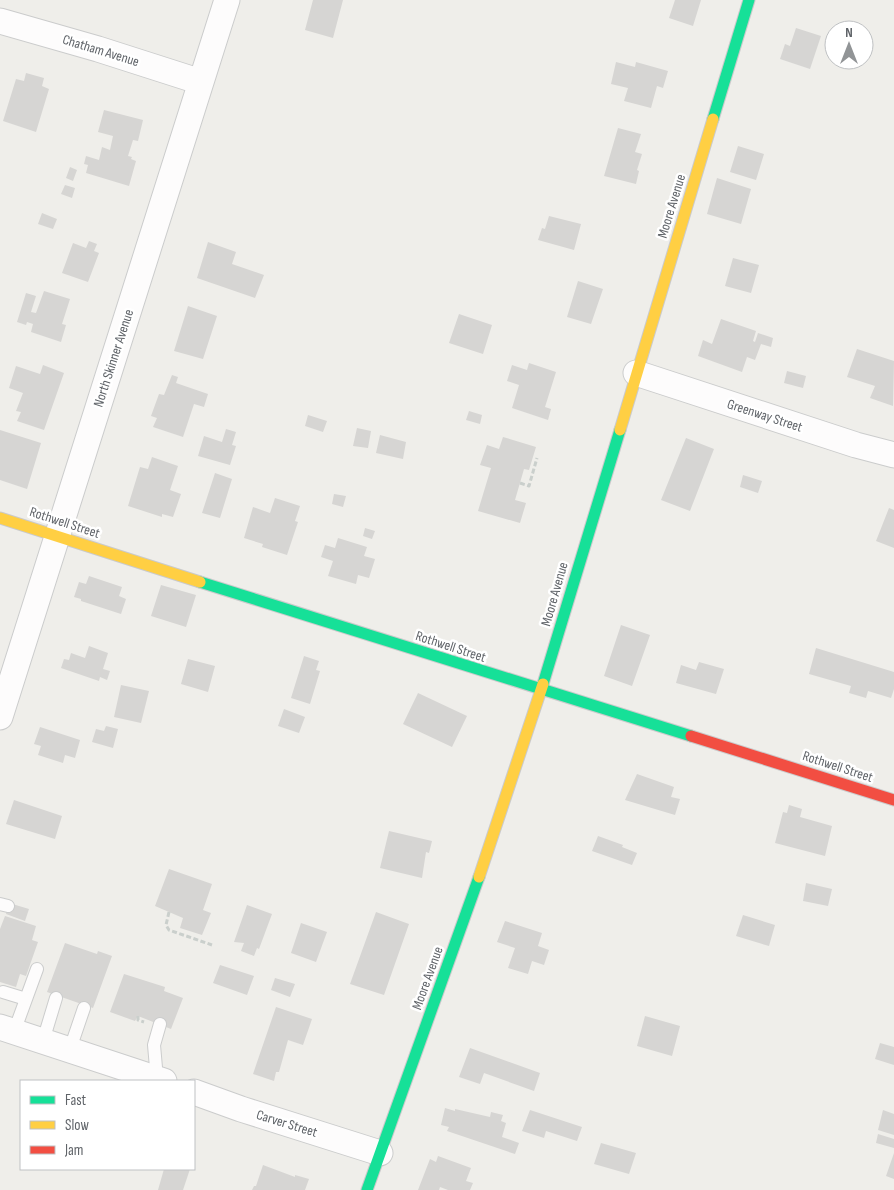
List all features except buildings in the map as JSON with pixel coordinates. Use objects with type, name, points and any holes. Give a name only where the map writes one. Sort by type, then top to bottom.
[{"type":"street","name":"North Skinner Avenue","points":[[0,717],[227,0]]},
{"type":"street","name":"Moore Avenue","points":[[367,1190],[504,806],[542,690],[749,0]]},
{"type":"street","name":"Chatham Avenue","points":[[0,20],[98,48],[201,82]]},
{"type":"street","name":"Greenway Street","points":[[636,373],[856,445],[894,455]]},
{"type":"street","name":"Rothwell Street","points":[[0,518],[894,800]]},
{"type":"street","points":[[7,1030],[160,1080]]},
{"type":"street","name":"Carver Street","points":[[195,1092],[380,1153]]},
{"type":"lane","points":[[7,1030],[26,999],[37,969]]},
{"type":"lane","points":[[3,992],[26,999]]},
{"type":"lane","points":[[43,1041],[56,998]]},
{"type":"lane","points":[[70,1050],[84,1008]]},
{"type":"lane","points":[[160,1024],[154,1045],[160,1080]]},
{"type":"path","points":[[520,483],[529,486],[537,458]]},
{"type":"path","points":[[168,912],[166,925],[168,930],[212,945]]},
{"type":"traffic: fast","points":[[713,119],[749,0]]},
{"type":"traffic: fast","points":[[543,684],[620,430]]},
{"type":"traffic: fast","points":[[200,582],[691,736]]},
{"type":"traffic: fast","points":[[367,1190],[479,877]]},
{"type":"traffic: slow","points":[[620,430],[713,119]]},
{"type":"traffic: slow","points":[[0,518],[200,582]]},
{"type":"traffic: slow","points":[[479,877],[543,684]]},
{"type":"traffic: jam","points":[[691,736],[894,800]]}]
